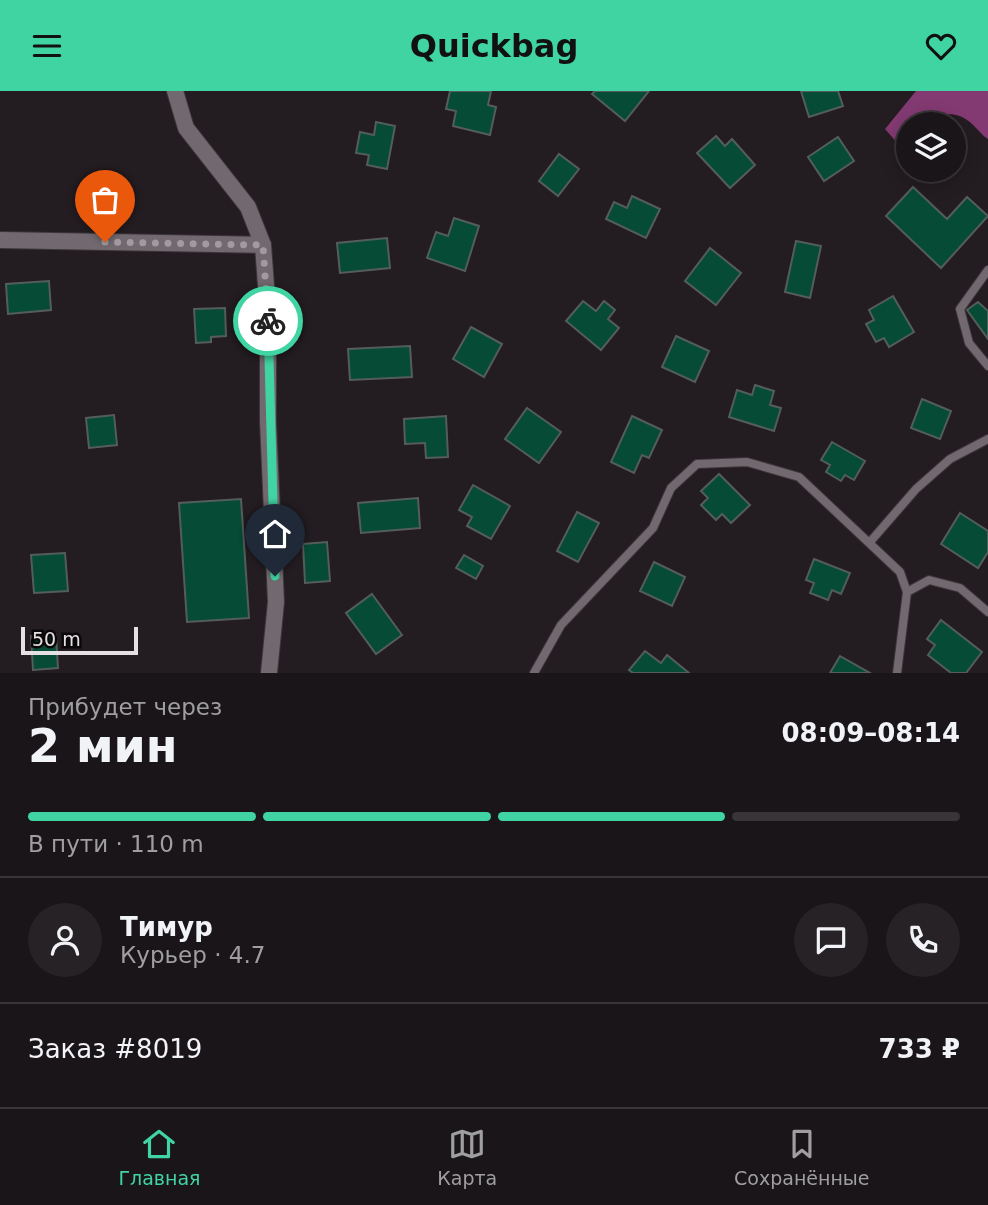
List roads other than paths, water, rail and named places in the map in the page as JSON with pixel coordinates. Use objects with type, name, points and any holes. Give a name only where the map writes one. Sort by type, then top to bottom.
[{"type":"street","points":[[175,91],[186,128],[248,207],[263,245],[268,313],[268,422],[276,602],[268,673]]},
{"type":"street","points":[[0,240],[263,245]]},
{"type":"lane","points":[[988,270],[960,309],[968,343],[988,366]]},
{"type":"lane","points":[[870,542],[916,489],[950,459],[988,439]]},
{"type":"lane","points":[[534,673],[561,625],[653,528],[671,488],[697,464],[747,463],[799,477],[900,572],[907,592],[897,673]]},
{"type":"lane","points":[[907,592],[929,580],[960,589],[988,612]]}]
